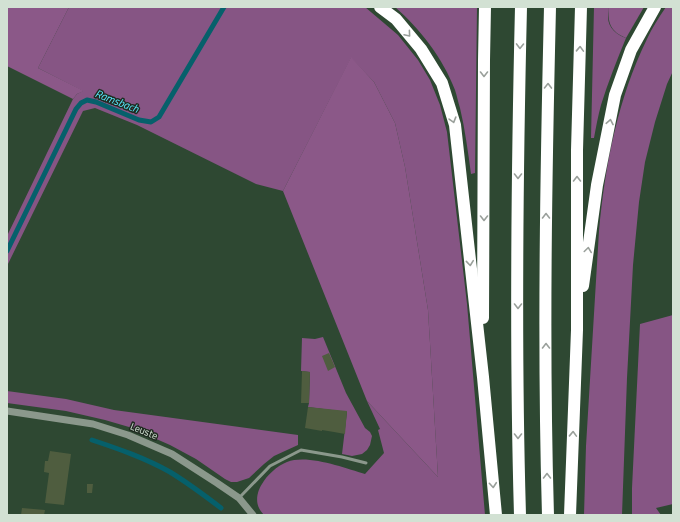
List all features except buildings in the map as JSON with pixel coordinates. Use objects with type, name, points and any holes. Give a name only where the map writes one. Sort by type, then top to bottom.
[{"type":"highway","points":[[380,7],[396,19],[421,49],[442,83],[455,125],[483,377],[496,515]]},
{"type":"highway","points":[[483,377],[485,7]]},
{"type":"highway","points":[[520,515],[518,440],[518,148],[521,7]]},
{"type":"highway","points":[[548,515],[546,327],[547,145],[550,7]]},
{"type":"highway","points":[[570,515],[577,330],[577,150],[581,7]]},
{"type":"highway","points":[[577,330],[597,185],[615,95],[631,50],[655,7]]},
{"type":"street","name":"Leuste","points":[[7,411],[93,424],[128,435],[172,454],[239,498],[253,515]]},
{"type":"lane","points":[[239,498],[270,466],[301,450],[366,463]]},
{"type":"shaded area","points":[[7,7],[69,7],[38,68],[84,91],[77,94],[73,99],[7,66]]},
{"type":"shaded area","points":[[69,7],[365,7],[398,35],[418,60],[430,80],[440,105],[447,132],[467,304],[485,515],[264,515],[258,505],[258,492],[264,481],[276,468],[287,462],[296,460],[315,461],[337,465],[365,474],[384,453],[378,430],[380,429],[367,401],[438,477],[428,310],[405,167],[395,123],[374,82],[351,58],[283,191],[256,184],[137,125],[95,108],[83,111],[7,266],[7,236],[73,99],[77,94],[83,91],[38,68]]},
{"type":"shaded area","points":[[395,7],[477,7],[475,173],[471,174],[462,116],[456,92],[450,78],[437,55],[422,34]]},
{"type":"shaded area","points":[[594,7],[609,7],[608,21],[611,28],[619,35],[626,38],[604,96],[594,138],[591,138]]},
{"type":"shaded area","points":[[609,7],[644,7],[626,38],[617,33],[611,26]]},
{"type":"shaded area","points":[[666,7],[673,7],[673,71],[667,84],[655,122],[645,162],[639,202],[633,265],[622,515],[584,515],[586,446],[599,231],[605,181],[614,132],[628,85],[649,35]]},
{"type":"shaded area","points":[[351,57],[374,82],[395,123],[405,167],[428,310],[438,477],[367,401],[283,191]]},
{"type":"shaded area","points":[[673,315],[673,504],[656,508],[661,515],[632,515],[640,324]]},
{"type":"shaded area","points":[[323,337],[346,393],[365,428],[372,436],[370,445],[362,454],[352,456],[342,454],[347,412],[308,407],[310,372],[301,371],[302,338],[315,339]]},
{"type":"shaded area","points":[[7,391],[66,399],[114,410],[298,435],[298,445],[274,456],[249,478],[237,482],[231,482],[196,459],[170,445],[129,427],[66,411],[7,403]]},
{"type":"waterway","name":"Ramsbach","points":[[7,251],[76,109],[81,103],[87,100],[96,102],[139,120],[151,122],[159,117],[224,7]]},
{"type":"waterway","points":[[92,440],[132,454],[161,467],[183,480],[221,508]]}]
